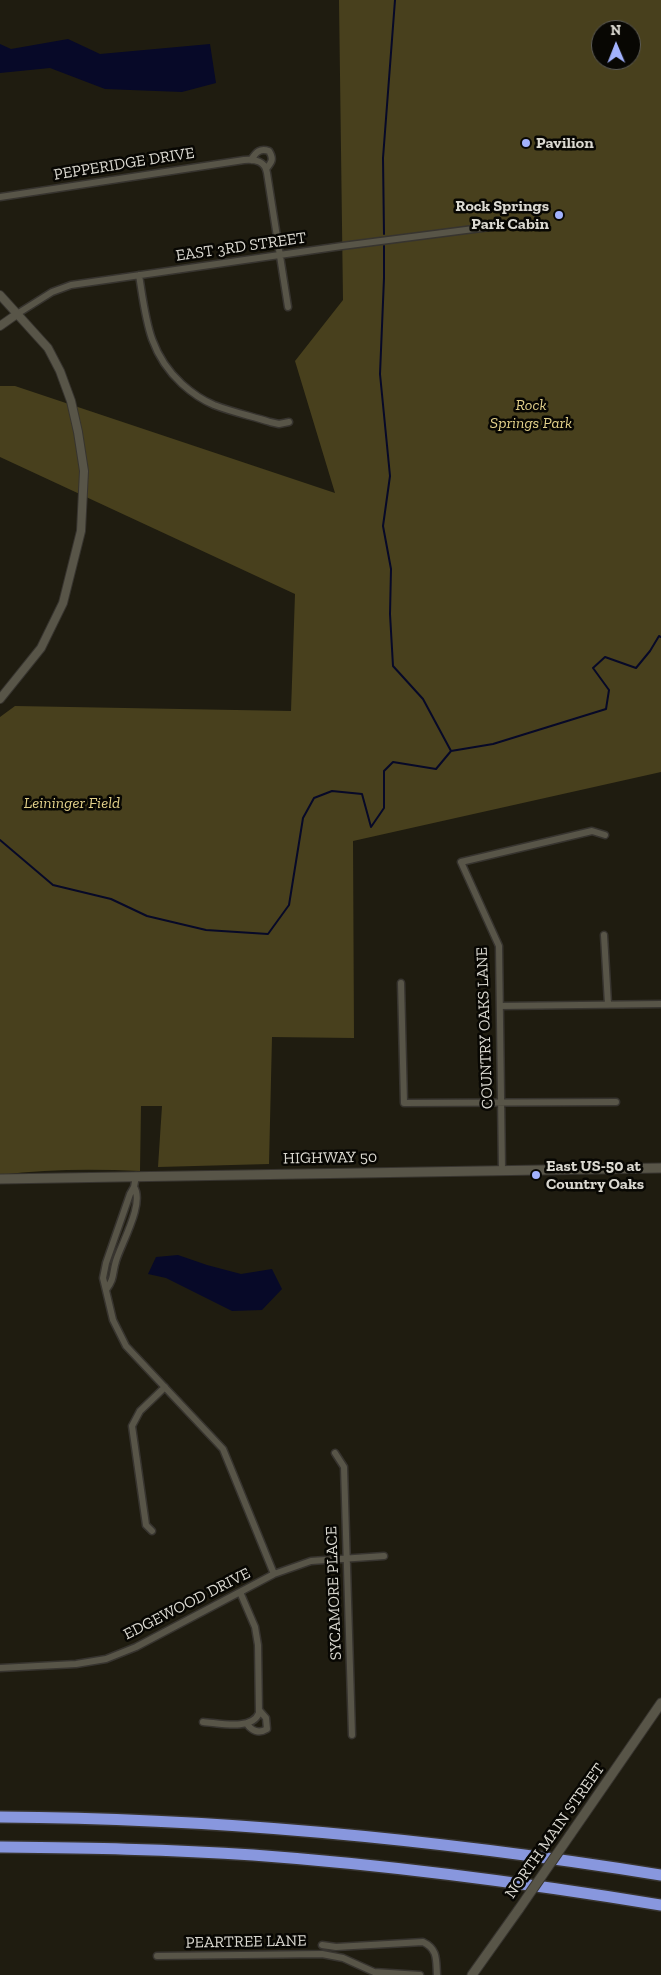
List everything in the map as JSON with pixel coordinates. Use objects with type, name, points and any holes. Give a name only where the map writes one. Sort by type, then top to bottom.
[{"type":"highway","points":[[0,1817],[179,1823],[332,1833],[486,1850],[661,1875]]},
{"type":"highway","points":[[0,1847],[208,1853],[307,1860],[522,1883],[661,1905]]},
{"type":"main road","name":"HIGHWAY 50","points":[[0,1179],[661,1168]]},
{"type":"main road","name":"NORTH MAIN STREET","points":[[472,1975],[661,1703]]},
{"type":"street","name":"PEPPERIDGE DRIVE","points":[[0,197],[251,160],[258,151],[264,149],[273,156],[272,163],[266,169]]},
{"type":"street","points":[[251,160],[259,161],[264,164],[266,169],[288,307]]},
{"type":"street","name":"EAST 3RD STREET","points":[[0,326],[52,292],[71,285],[497,226]]},
{"type":"street","points":[[140,275],[146,319],[152,342],[159,356],[179,380],[198,397],[215,405],[270,422],[279,424],[289,422]]},
{"type":"street","points":[[0,294],[48,348],[60,371],[68,393],[80,440],[84,471],[82,531],[63,603],[41,648],[0,699]]},
{"type":"street","name":"COUNTRY OAKS LANE","points":[[502,1171],[500,946],[461,862],[592,831],[605,835]]},
{"type":"street","points":[[604,934],[608,1004]]},
{"type":"street","points":[[402,983],[404,1103],[616,1102]]},
{"type":"street","points":[[500,1006],[661,1004]]},
{"type":"street","points":[[136,1176],[134,1187],[106,1263],[103,1278],[112,1320],[126,1346],[223,1449],[274,1574]]},
{"type":"street","points":[[152,1531],[146,1525],[132,1426],[140,1411],[165,1387]]},
{"type":"street","name":"SYCAMORE PLACE","points":[[335,1453],[344,1467],[352,1735]]},
{"type":"street","name":"EDGEWOOD DRIVE","points":[[0,1668],[76,1664],[106,1659],[136,1647],[274,1574],[311,1561],[347,1557],[384,1556]]},
{"type":"street","points":[[203,1722],[247,1724],[258,1717],[258,1645],[255,1627],[240,1592]]},
{"type":"street","points":[[247,1724],[251,1730],[259,1732],[267,1729],[266,1718],[259,1710]]},
{"type":"street","name":"PEARTREE LANE","points":[[322,1945],[336,1947],[423,1942],[436,1951],[437,1975]]},
{"type":"street","name":"PEARTREE LANE","points":[[157,1956],[336,1956],[374,1972],[420,1975]]},
{"type":"green space","points":[[339,0],[661,0],[661,772],[353,841],[354,1038],[272,1037],[269,1164],[158,1167],[162,1106],[141,1106],[140,1171],[70,1170],[0,1175],[0,717],[15,706],[291,711],[295,594],[0,457],[0,386],[15,386],[335,493],[295,361],[343,300]]},
{"type":"water","points":[[68,39],[100,54],[210,44],[216,83],[182,92],[105,89],[50,68],[0,73],[0,44],[11,49]]},
{"type":"water","points":[[178,1255],[241,1274],[272,1269],[282,1289],[262,1310],[232,1311],[166,1278],[148,1274],[156,1257]]},
{"type":"waterway","points":[[384,234],[383,158],[395,0]]},
{"type":"waterway","points":[[384,246],[380,374],[390,476],[383,526],[391,569],[390,614],[393,666],[423,699],[451,751]]},
{"type":"waterway","points":[[451,751],[493,744],[606,709],[609,690],[593,668],[605,657],[636,668],[659,636],[661,637]]},
{"type":"waterway","points":[[0,840],[53,885],[111,899],[147,916],[206,930],[268,934],[289,905],[303,818],[314,798],[332,791],[362,794],[371,827],[384,808],[384,771],[393,762],[436,769],[451,751]]},
{"type":"place","name":"Pavilion","points":[[526,143]]},
{"type":"place","name":"Rock Springs Park Cabin","points":[[559,215]]},
{"type":"place","name":"East US-50 at Country Oaks","points":[[536,1175]]},
{"type":"park label","name":"Rock Springs Park","points":[[531,414]]},
{"type":"park label","name":"Leininger Field","points":[[72,803]]}]
